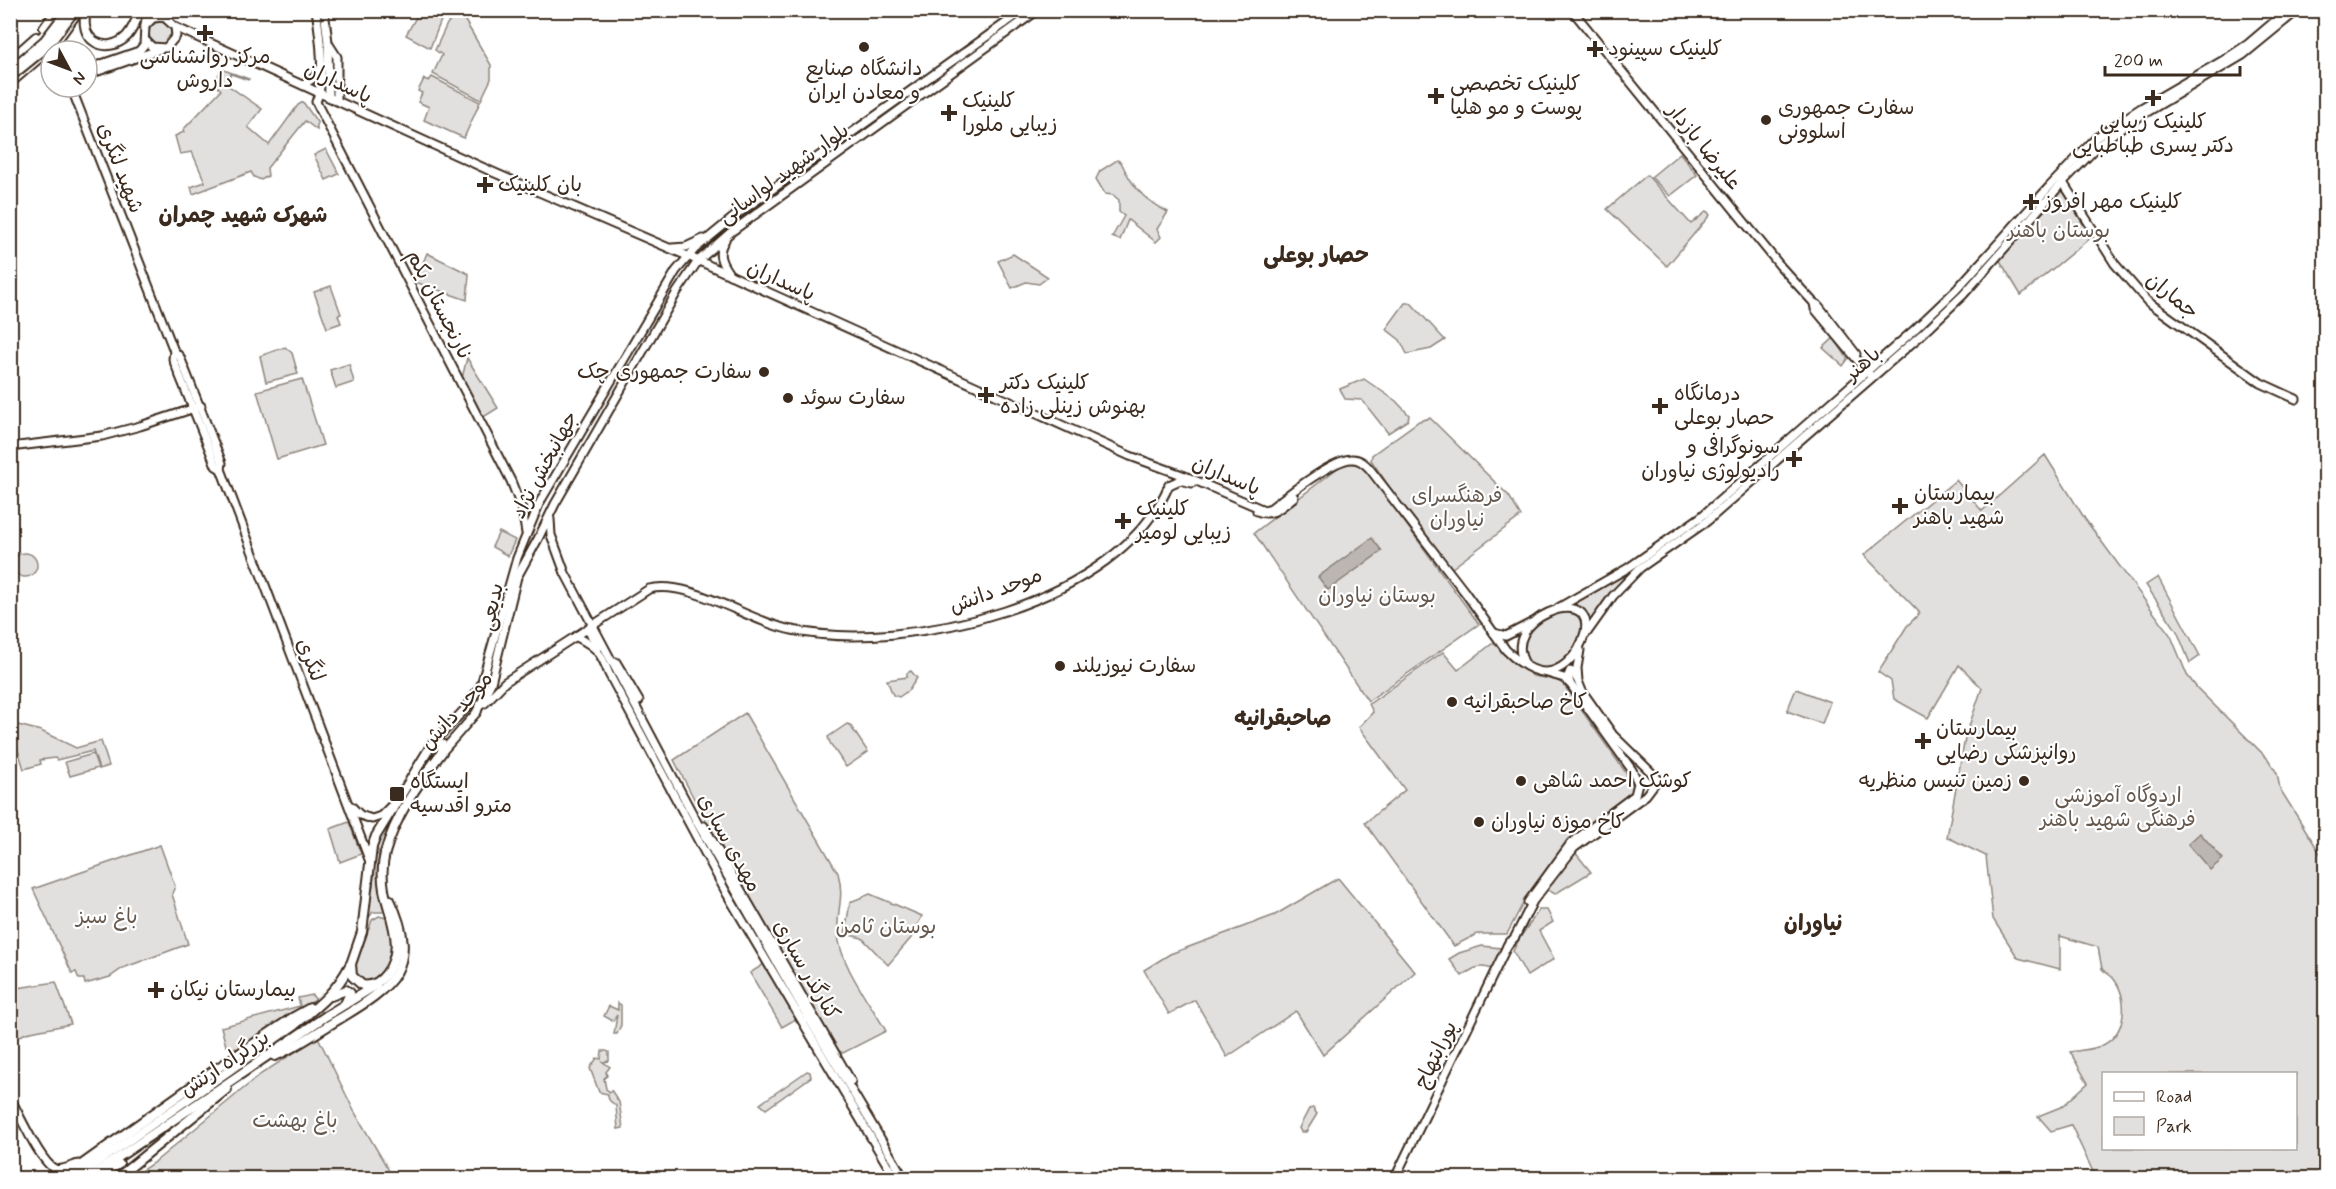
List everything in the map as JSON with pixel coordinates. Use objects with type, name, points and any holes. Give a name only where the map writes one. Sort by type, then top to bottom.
[{"type":"highway","points":[[10,65],[42,38],[65,10]]},
{"type":"highway","points":[[10,70],[45,40],[65,10]]},
{"type":"highway","points":[[10,77],[38,56],[77,10]]},
{"type":"highway","points":[[10,83],[52,46],[77,10]]},
{"type":"highway","points":[[87,10],[84,24],[86,34],[93,41],[103,45],[115,45],[127,36],[140,10]]},
{"type":"highway","points":[[10,60],[38,35],[56,12]]},
{"type":"highway","points":[[432,744],[441,743],[442,752]]},
{"type":"highway","name":"موحد دانش","points":[[362,932],[370,862],[376,836],[432,744]]},
{"type":"highway","name":"موحد دانش","points":[[384,889],[383,864],[392,836],[408,802],[442,752]]},
{"type":"highway","points":[[351,964],[352,976],[362,985],[371,985],[381,980],[393,962],[396,951],[396,934],[384,889]]},
{"type":"highway","points":[[262,1060],[292,1049],[364,1004],[391,982],[403,957],[404,940],[398,917],[384,889]]},
{"type":"highway","name":"بزرگراه ارتش","points":[[75,1179],[296,1024],[326,1000],[351,964],[362,932]]},
{"type":"highway","name":"بزرگراه ارتش","points":[[88,1179],[344,1005],[370,990],[381,980]]},
{"type":"highway","points":[[63,1179],[186,1090],[292,1018],[346,990],[350,993],[350,997],[344,1005]]},
{"type":"highway","points":[[117,1179],[199,1113],[246,1071]]},
{"type":"highway","points":[[186,1090],[203,1088],[209,1074]]},
{"type":"highway","points":[[56,1179],[99,1148],[130,1130]]},
{"type":"highway","points":[[98,1179],[123,1162],[146,1140]]},
{"type":"main road","points":[[139,51],[145,40],[147,10]]},
{"type":"main road","points":[[99,71],[162,49],[174,41],[175,27],[164,10]]},
{"type":"main road","points":[[316,10],[321,42],[320,93]]},
{"type":"main road","points":[[324,10],[328,42],[329,97]]},
{"type":"main road","points":[[668,248],[686,247],[711,235],[1024,10]]},
{"type":"main road","name":"بلوار شهید لواسانی","points":[[698,261],[731,232],[1038,10]]},
{"type":"main road","name":"علیرضا بازدار","points":[[1572,10],[1781,267],[1814,303],[1815,309],[1869,374]]},
{"type":"main road","name":"باهنر","points":[[1558,608],[1628,568],[1702,516],[1869,374],[1921,335],[1963,295],[2097,137],[2241,49],[2288,10]]},
{"type":"main road","name":"باهنر","points":[[1575,683],[1584,637],[1613,596],[1640,568],[1706,522],[1869,374],[1956,290],[2060,179],[2100,144],[2122,127],[2243,55],[2298,10]]},
{"type":"main road","points":[[145,26],[153,18],[169,19]]},
{"type":"main road","name":"پاسداران","points":[[175,27],[495,173],[698,261],[1130,456],[1264,510],[1271,508],[1339,461],[1353,459],[1364,463],[1369,468]]},
{"type":"main road","points":[[145,40],[152,47],[162,49]]},
{"type":"main road","points":[[328,42],[337,57],[337,101]]},
{"type":"main road","points":[[99,65],[147,49],[149,51],[147,55]]},
{"type":"main road","points":[[303,86],[321,69]]},
{"type":"main road","points":[[321,78],[329,78]]},
{"type":"main road","name":"نارنجستان یکم","points":[[320,93],[316,102],[519,498],[526,536]]},
{"type":"main road","name":"شهید لنگری","points":[[76,99],[174,351],[180,357],[201,406],[222,463],[221,469],[216,466],[192,409],[173,359],[174,351]]},
{"type":"main road","points":[[834,145],[834,152],[840,153]]},
{"type":"main road","name":"جماران","points":[[2060,179],[2115,264],[2147,301],[2261,382],[2296,399]]},
{"type":"main road","points":[[731,232],[720,248],[720,252],[723,265],[732,277]]},
{"type":"main road","name":"جهانبخش نژاد","points":[[526,536],[540,502],[676,271],[687,257],[711,235]]},
{"type":"main road","name":"جهانبخش نژاد","points":[[550,513],[677,292],[698,261]]},
{"type":"main road","points":[[1956,290],[1963,295]]},
{"type":"main road","points":[[614,376],[620,377],[624,383]]},
{"type":"main road","points":[[10,447],[102,436],[201,406]]},
{"type":"main road","points":[[175,415],[189,415],[197,419]]},
{"type":"main road","name":"پاسداران","points":[[1170,485],[1180,480],[1187,481],[1268,515],[1337,466],[1350,462],[1369,468]]},
{"type":"main road","points":[[1163,468],[1170,485]]},
{"type":"main road","points":[[1369,468],[1506,650],[1533,669],[1575,683]]},
{"type":"main road","name":"لنگری","points":[[221,469],[370,862]]},
{"type":"main road","name":"موحد دانش","points":[[442,752],[505,682],[649,589],[659,587],[679,590],[791,630],[842,636],[891,635],[964,624],[1014,607],[1082,577],[1110,558],[1150,518],[1161,504],[1170,485]]},
{"type":"main road","name":"بدیعی","points":[[476,713],[491,683],[517,577],[550,513]]},
{"type":"main road","name":"مهدی سباری","points":[[550,513],[555,550],[591,628],[832,1064]]},
{"type":"main road","name":"بدیعی","points":[[484,679],[517,558],[526,536]]},
{"type":"main road","points":[[1494,633],[1506,636],[1558,608],[1574,609],[1581,614],[1586,625],[1584,637],[1576,653],[1568,663],[1556,670],[1542,671]]},
{"type":"main road","points":[[1526,665],[1520,652],[1521,643],[1535,620]]},
{"type":"main road","points":[[577,637],[605,653]]},
{"type":"main road","name":"کنارگذر سباری","points":[[605,653],[621,667],[703,824],[909,1179]]},
{"type":"main road","name":"موحد دانش","points":[[432,744],[470,702],[484,679]]},
{"type":"main road","name":"پورابتهاج","points":[[1540,889],[1574,848],[1646,795],[1658,779],[1613,735],[1575,683]]},
{"type":"main road","name":"پورابتهاج","points":[[1395,1179],[1507,946],[1515,937],[1540,889],[1571,843],[1635,795],[1637,778],[1575,683]]},
{"type":"main road","points":[[443,730],[443,735],[447,738],[455,736]]},
{"type":"main road","points":[[349,803],[358,814],[372,819],[381,816],[397,800]]},
{"type":"main road","points":[[832,1064],[894,1179]]},
{"type":"main road","points":[[832,1064],[902,1179]]},
{"type":"main road","points":[[10,1097],[23,1124],[53,1168],[58,1170],[78,1164]]},
{"type":"green space","points":[[417,11],[450,11],[442,18],[430,48],[406,35],[419,12]]},
{"type":"green space","points":[[454,17],[464,19],[491,65],[491,79],[481,100],[433,74],[442,55],[435,50],[447,24]]},
{"type":"green space","points":[[160,22],[168,25],[171,33],[168,41],[160,44],[152,41],[149,33],[152,25]]},
{"type":"green space","points":[[221,69],[249,79],[231,74],[226,84],[262,109],[248,127],[269,145],[298,105],[303,102],[317,122],[317,130],[305,121],[267,168],[268,176],[261,180],[254,177],[251,172],[193,194],[191,187],[205,182],[192,152],[180,154],[175,136],[184,132],[183,130],[221,90],[215,84]]},
{"type":"green space","points":[[432,77],[480,102],[464,138],[424,120],[429,107],[418,102],[422,93],[418,91],[424,79],[429,81]]},
{"type":"green space","points":[[326,149],[339,174],[326,180],[314,155]]},
{"type":"green space","points":[[1680,153],[1697,175],[1670,196],[1651,177]]},
{"type":"green space","points":[[1117,160],[1121,162],[1140,192],[1168,212],[1157,229],[1161,237],[1156,242],[1128,220],[1120,240],[1112,237],[1124,216],[1119,212],[1119,200],[1113,195],[1105,194],[1096,179],[1100,171]]},
{"type":"green space","points":[[1647,175],[1691,224],[1707,211],[1710,215],[1667,266],[1607,209]]},
{"type":"green space","name":"بوستان باهنر","points":[[2063,191],[2091,237],[2021,295],[1999,259]]},
{"type":"green space","points":[[427,253],[469,274],[467,300],[415,282]]},
{"type":"green space","points":[[1013,254],[1048,277],[1039,284],[1026,282],[1012,288],[998,261]]},
{"type":"green space","points":[[331,286],[341,314],[338,315],[341,323],[327,328],[314,292]]},
{"type":"green space","points":[[1405,303],[1411,303],[1445,340],[1431,349],[1407,354],[1400,340],[1386,329]]},
{"type":"green space","points":[[1834,338],[1848,359],[1843,366],[1823,348]]},
{"type":"green space","points":[[285,347],[292,353],[298,374],[266,382],[260,356]]},
{"type":"green space","points":[[467,358],[498,408],[482,418],[462,378]]},
{"type":"green space","points":[[349,364],[354,382],[336,388],[330,370]]},
{"type":"green space","points":[[302,379],[323,445],[277,459],[257,391]]},
{"type":"green space","points":[[1364,379],[1396,401],[1409,415],[1408,420],[1388,433],[1362,400],[1345,399],[1340,389]]},
{"type":"green space","name":"فرهنگسرای نیاوران","points":[[1430,418],[1509,496],[1521,516],[1447,572],[1371,460],[1372,455],[1419,421]]},
{"type":"green space","name":"اردوگاه آموزشی فرهنگی شهید باهنر","points":[[2045,455],[2085,519],[2171,636],[2187,675],[2197,688],[2268,759],[2277,773],[2280,789],[2325,861],[2325,1178],[2096,1178],[2071,1125],[2051,1131],[2038,1116],[2063,1106],[2088,1083],[2070,1052],[2095,1048],[2111,1039],[2121,1024],[2122,995],[2113,978],[2102,969],[2098,947],[2060,936],[2060,969],[2018,958],[1993,919],[1986,856],[1947,837],[1965,738],[1982,688],[1959,665],[1928,718],[1894,699],[1891,681],[1878,672],[1907,626],[1920,613],[1864,555],[1956,480],[1982,511]]},
{"type":"green space","name":"بوستان نیاوران","points":[[1344,463],[1358,464],[1368,472],[1479,624],[1368,701],[1254,533]]},
{"type":"green space","points":[[499,532],[515,540],[508,556],[492,547]]},
{"type":"green space","points":[[25,553],[34,556],[37,565],[34,574],[25,577],[16,574],[13,565],[16,556]]},
{"type":"green space","points":[[1649,558],[1606,600],[1588,627],[1587,620],[1565,606]]},
{"type":"green space","points":[[2158,577],[2200,656],[2190,663],[2177,631],[2146,585]]},
{"type":"green space","points":[[1559,610],[1576,613],[1583,620],[1577,645],[1567,660],[1560,665],[1543,669],[1530,666],[1522,653],[1527,637],[1534,626]]},
{"type":"green space","points":[[1493,643],[1533,676],[1556,680],[1563,684],[1631,780],[1634,789],[1632,794],[1568,841],[1527,896],[1507,934],[1477,934],[1454,946],[1365,823],[1405,790],[1359,727],[1373,712],[1369,704],[1443,652],[1458,670]]},
{"type":"green space","points":[[911,671],[917,678],[909,690],[899,697],[893,695],[887,680],[907,677],[907,673]]},
{"type":"green space","points":[[1796,689],[1830,702],[1822,724],[1787,711]]},
{"type":"green space","points":[[745,713],[838,873],[841,890],[838,926],[840,946],[857,984],[886,1031],[843,1053],[835,1049],[703,816],[674,760]]},
{"type":"green space","points":[[847,724],[850,725],[868,752],[846,767],[828,737]]},
{"type":"green space","points":[[18,725],[41,731],[76,748],[101,741],[109,766],[99,769],[93,751],[57,760],[55,758],[40,760],[41,764],[24,769],[11,728],[11,726]]},
{"type":"green space","points":[[437,744],[441,747],[397,811],[380,854],[375,846],[376,843]]},
{"type":"green space","points":[[93,754],[98,768],[70,776],[65,762]]},
{"type":"green space","points":[[349,822],[361,854],[340,862],[330,829]]},
{"type":"green space","name":"باغ سبز","points":[[160,845],[175,886],[172,894],[188,944],[123,968],[110,977],[85,984],[84,979],[79,979],[76,972],[72,973],[33,889]]},
{"type":"green space","points":[[374,849],[379,856],[378,883],[386,912],[373,912],[367,920],[374,876]]},
{"type":"green space","points":[[1574,851],[1591,872],[1555,894],[1546,889]]},
{"type":"green space","points":[[1338,878],[1415,972],[1323,1055],[1296,1011],[1227,1057],[1195,1000],[1169,1014],[1144,970],[1170,954],[1275,915]]},
{"type":"green space","name":"بوستان ثامن","points":[[870,894],[922,916],[911,938],[888,965],[862,938],[845,934],[850,902]]},
{"type":"green space","points":[[1539,910],[1547,910],[1553,922],[1539,931],[1554,959],[1527,976],[1513,951]]},
{"type":"green space","points":[[379,916],[386,918],[389,926],[391,947],[389,958],[381,975],[363,982],[356,977],[354,970],[372,920]]},
{"type":"green space","points":[[1482,946],[1501,948],[1492,969],[1476,968],[1462,976],[1449,959],[1459,953]]},
{"type":"green space","points":[[764,964],[796,1019],[782,1027],[750,973]]},
{"type":"green space","points":[[56,982],[71,1024],[26,1033],[11,1041],[11,989]]},
{"type":"green space","points":[[312,995],[316,1000],[291,1013],[238,1049],[226,1046],[221,1027],[300,1006],[298,998]]},
{"type":"green space","points":[[618,1003],[621,1005],[621,1025],[617,1034],[614,1034],[617,1015],[613,1021],[604,1016],[609,1006],[618,1010]]},
{"type":"green space","name":"باغ بهشت","points":[[318,1037],[354,1111],[392,1178],[130,1178],[156,1161],[261,1074]]},
{"type":"green space","points":[[602,1051],[609,1052],[609,1061],[603,1062],[610,1067],[604,1078],[606,1089],[610,1092],[611,1090],[619,1102],[623,1128],[618,1129],[616,1106],[609,1100],[608,1094],[599,1092],[590,1068],[597,1058],[601,1059]]},
{"type":"green space","points":[[807,1071],[810,1072],[811,1077],[766,1109],[760,1104]]},
{"type":"green space","points":[[1313,1108],[1317,1114],[1306,1132],[1301,1132],[1299,1128],[1309,1109]]},
{"type":"shaded area","points":[[1372,538],[1382,551],[1328,590],[1318,577]]},
{"type":"shaded area","points":[[2200,833],[2223,859],[2210,870],[2188,844]]},
{"type":"place","name":"مرکز روانشناسی داروش","points":[[205,33]]},
{"type":"place","name":"دانشگاه صنایع و معادن ایران","points":[[864,47]]},
{"type":"place","name":"کلینیک سپینود","points":[[1595,49]]},
{"type":"place","name":"کلینیک تخصصی پوست و مو هلیا","points":[[1436,96]]},
{"type":"place","name":"کلینیک زیبایی دکتر یسری طباطبایی","points":[[2153,98]]},
{"type":"place","name":"کلینیک زیبایی ملورا","points":[[949,113]]},
{"type":"place","name":"سفارت جمهوری اسلوونی","points":[[1766,120]]},
{"type":"place","name":"بان کلینیک","points":[[485,185]]},
{"type":"place","name":"کلینیک مهر افروز","points":[[2031,202]]},
{"type":"place","name":"سفارت جمهوری چک","points":[[764,372]]},
{"type":"place","name":"کلینیک دکتر بهنوش زینلی زاده","points":[[986,395]]},
{"type":"place","name":"سفارت سوئد","points":[[788,398]]},
{"type":"place","name":"درمانگاه حصار بوعلی","points":[[1660,406]]},
{"type":"place","name":"سونوگرافی و رادیولوژی نیاوران","points":[[1794,459]]},
{"type":"place","name":"بیمارستان شهید باهنر","points":[[1900,506]]},
{"type":"place","name":"کلینیک زیبایی لومیر","points":[[1123,521]]},
{"type":"place","name":"سفارت نیوزیلند","points":[[1060,666]]},
{"type":"place","name":"کاخ صاحبقرانیه","points":[[1452,702]]},
{"type":"place","name":"بیمارستان روانپزشکی رضایی","points":[[1923,741]]},
{"type":"place","name":"کوشک احمد شاهی","points":[[1521,781]]},
{"type":"place","name":"زمین تنیس منظریه","points":[[2024,781]]},
{"type":"place","name":"ایستگاه مترو اقدسیه","points":[[397,794]]},
{"type":"place","name":"کاخ موزه نیاوران","points":[[1479,822]]},
{"type":"place","name":"بیمارستان نیکان","points":[[156,990]]},
{"type":"district","name":"شهرک شهید چمران","points":[[243,216]]},
{"type":"district","name":"حصار بوعلی","points":[[1316,256]]},
{"type":"district","name":"صاحبقرانیه","points":[[1283,719]]},
{"type":"district","name":"نیاوران","points":[[1813,924]]}]
